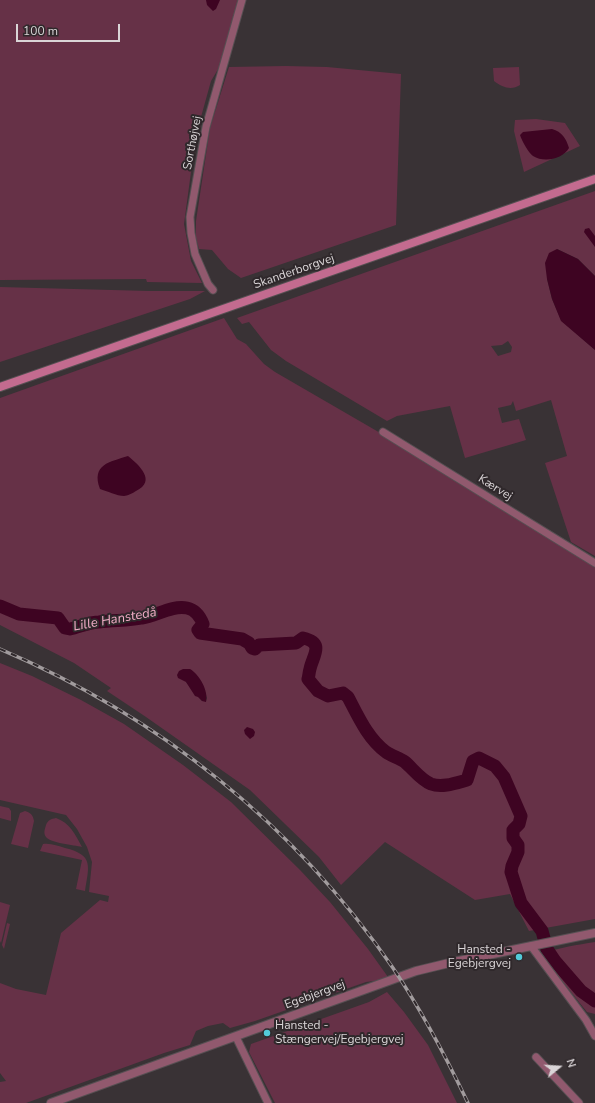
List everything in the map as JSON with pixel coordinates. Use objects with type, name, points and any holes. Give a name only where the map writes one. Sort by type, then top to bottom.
[{"type":"main road","name":"Skanderborgvej","points":[[0,387],[595,179]]},
{"type":"street","name":"Sorthøjvej","points":[[213,290],[208,284],[195,254],[190,233],[190,216],[206,127],[242,0]]},
{"type":"street","name":"Kærvej","points":[[383,432],[595,563]]},
{"type":"street","name":"Egebjergvej","points":[[51,1103],[416,971],[595,933]]},
{"type":"street","points":[[535,945],[595,1036]]},
{"type":"street","points":[[236,1037],[268,1103]]},
{"type":"street","points":[[536,1057],[579,1103]]},
{"type":"shaded area","points":[[0,0],[240,0],[220,66],[211,81],[196,135],[184,224],[191,261],[202,283],[147,282],[146,279],[0,280]]},
{"type":"shaded area","points":[[206,0],[220,0],[216,9],[213,11],[207,5]]},
{"type":"shaded area","points":[[229,67],[327,67],[401,74],[396,225],[241,278],[228,269],[212,250],[199,249],[196,238],[196,221],[210,128]]},
{"type":"shaded area","points":[[519,67],[520,85],[517,87],[507,88],[494,81],[493,68]]},
{"type":"shaded area","points":[[536,119],[565,123],[580,146],[524,172],[514,131],[515,120]]},
{"type":"shaded area","points":[[552,129],[563,136],[569,148],[562,155],[553,159],[542,159],[533,156],[525,146],[520,135],[523,132]]},
{"type":"shaded area","points":[[595,191],[595,276],[578,259],[557,249],[547,279],[552,299],[561,320],[595,350],[595,556],[571,542],[545,463],[567,456],[551,400],[516,411],[513,401],[511,405],[498,408],[502,423],[519,419],[526,440],[465,458],[450,406],[397,416],[387,421],[286,361],[271,350],[249,322],[242,324],[237,318]],"holes":[[[508,341],[512,347],[511,352],[498,356],[491,346],[502,345]]]},
{"type":"shaded area","points":[[589,228],[595,236],[595,247],[584,232],[585,229]]},
{"type":"shaded area","points":[[557,249],[578,259],[595,276],[595,350],[561,321],[552,299],[545,263],[549,253]]},
{"type":"shaded area","points":[[0,287],[205,291],[190,299],[0,362]]},
{"type":"shaded area","points":[[224,318],[237,339],[246,344],[264,364],[275,372],[382,434],[595,565],[595,919],[529,931],[510,894],[475,900],[385,842],[341,885],[319,857],[250,790],[107,691],[111,688],[74,663],[0,625],[0,398]],"holes":[[[201,681],[207,698],[206,701],[202,701],[186,682]]]},
{"type":"shaded area","points":[[128,456],[141,468],[144,473],[146,478],[142,487],[127,496],[121,496],[100,489],[98,474],[100,469],[109,462]]},
{"type":"shaded area","points":[[0,663],[32,676],[81,700],[124,724],[183,765],[231,802],[330,902],[368,949],[388,977],[382,980],[366,982],[255,1021],[230,1028],[223,1023],[208,1026],[196,1031],[190,1045],[26,1103],[0,1103],[0,1082],[6,1081],[0,1073],[0,983],[16,989],[46,995],[61,933],[100,900],[108,902],[109,896],[89,892],[92,862],[87,847],[77,829],[66,815],[0,800]]},
{"type":"shaded area","points":[[183,669],[190,669],[200,679],[205,688],[207,698],[206,702],[195,696],[186,682],[178,678],[177,675],[179,671]]},
{"type":"shaded area","points":[[247,727],[253,729],[255,732],[254,736],[250,739],[245,734],[244,730]]},
{"type":"shaded area","points":[[0,806],[9,808],[11,811],[11,821],[0,818]]},
{"type":"shaded area","points":[[25,811],[31,814],[34,821],[28,848],[11,844],[20,813]]},
{"type":"shaded area","points":[[56,818],[69,826],[82,847],[52,841],[46,837],[44,831],[47,823]]},
{"type":"shaded area","points":[[43,844],[54,845],[74,851],[81,854],[85,858],[88,868],[88,875],[85,891],[76,889],[82,860],[40,851]]},
{"type":"shaded area","points":[[0,902],[10,905],[1,943],[0,941]]},
{"type":"shaded area","points":[[7,923],[10,924],[4,949],[2,945]]},
{"type":"shaded area","points":[[595,942],[595,1014],[587,1012],[543,954],[575,945]]},
{"type":"shaded area","points":[[387,992],[404,1012],[428,1045],[457,1103],[275,1103],[249,1052],[251,1044],[369,1002]]},
{"type":"waterway","name":"Lille Hanstedå","points":[[0,606],[19,614],[58,618],[65,628],[70,629],[105,621],[137,619],[181,607],[190,609],[200,618],[203,624],[198,630],[200,633],[242,639],[255,649],[259,645],[296,643],[303,638],[310,640],[316,646],[316,650],[308,679],[318,691],[328,696],[343,693],[348,697],[364,727],[374,741],[386,752],[405,762],[424,780],[435,785],[449,785],[467,780],[473,761],[479,758],[495,766],[504,777],[521,816],[519,824],[513,830],[513,838],[518,845],[518,852],[511,872],[521,903],[542,931],[547,949],[555,961],[581,991],[595,1001]]},
{"type":"railway","points":[[0,649],[59,676],[115,707],[169,742],[219,780],[267,822],[312,867],[354,916],[393,968],[433,1034],[468,1103]]},
{"type":"place","name":"Hansted - Egebjergvej","points":[[519,957]]},
{"type":"place","name":"Hansted - Stængervej/Egebjergvej","points":[[267,1033]]}]
